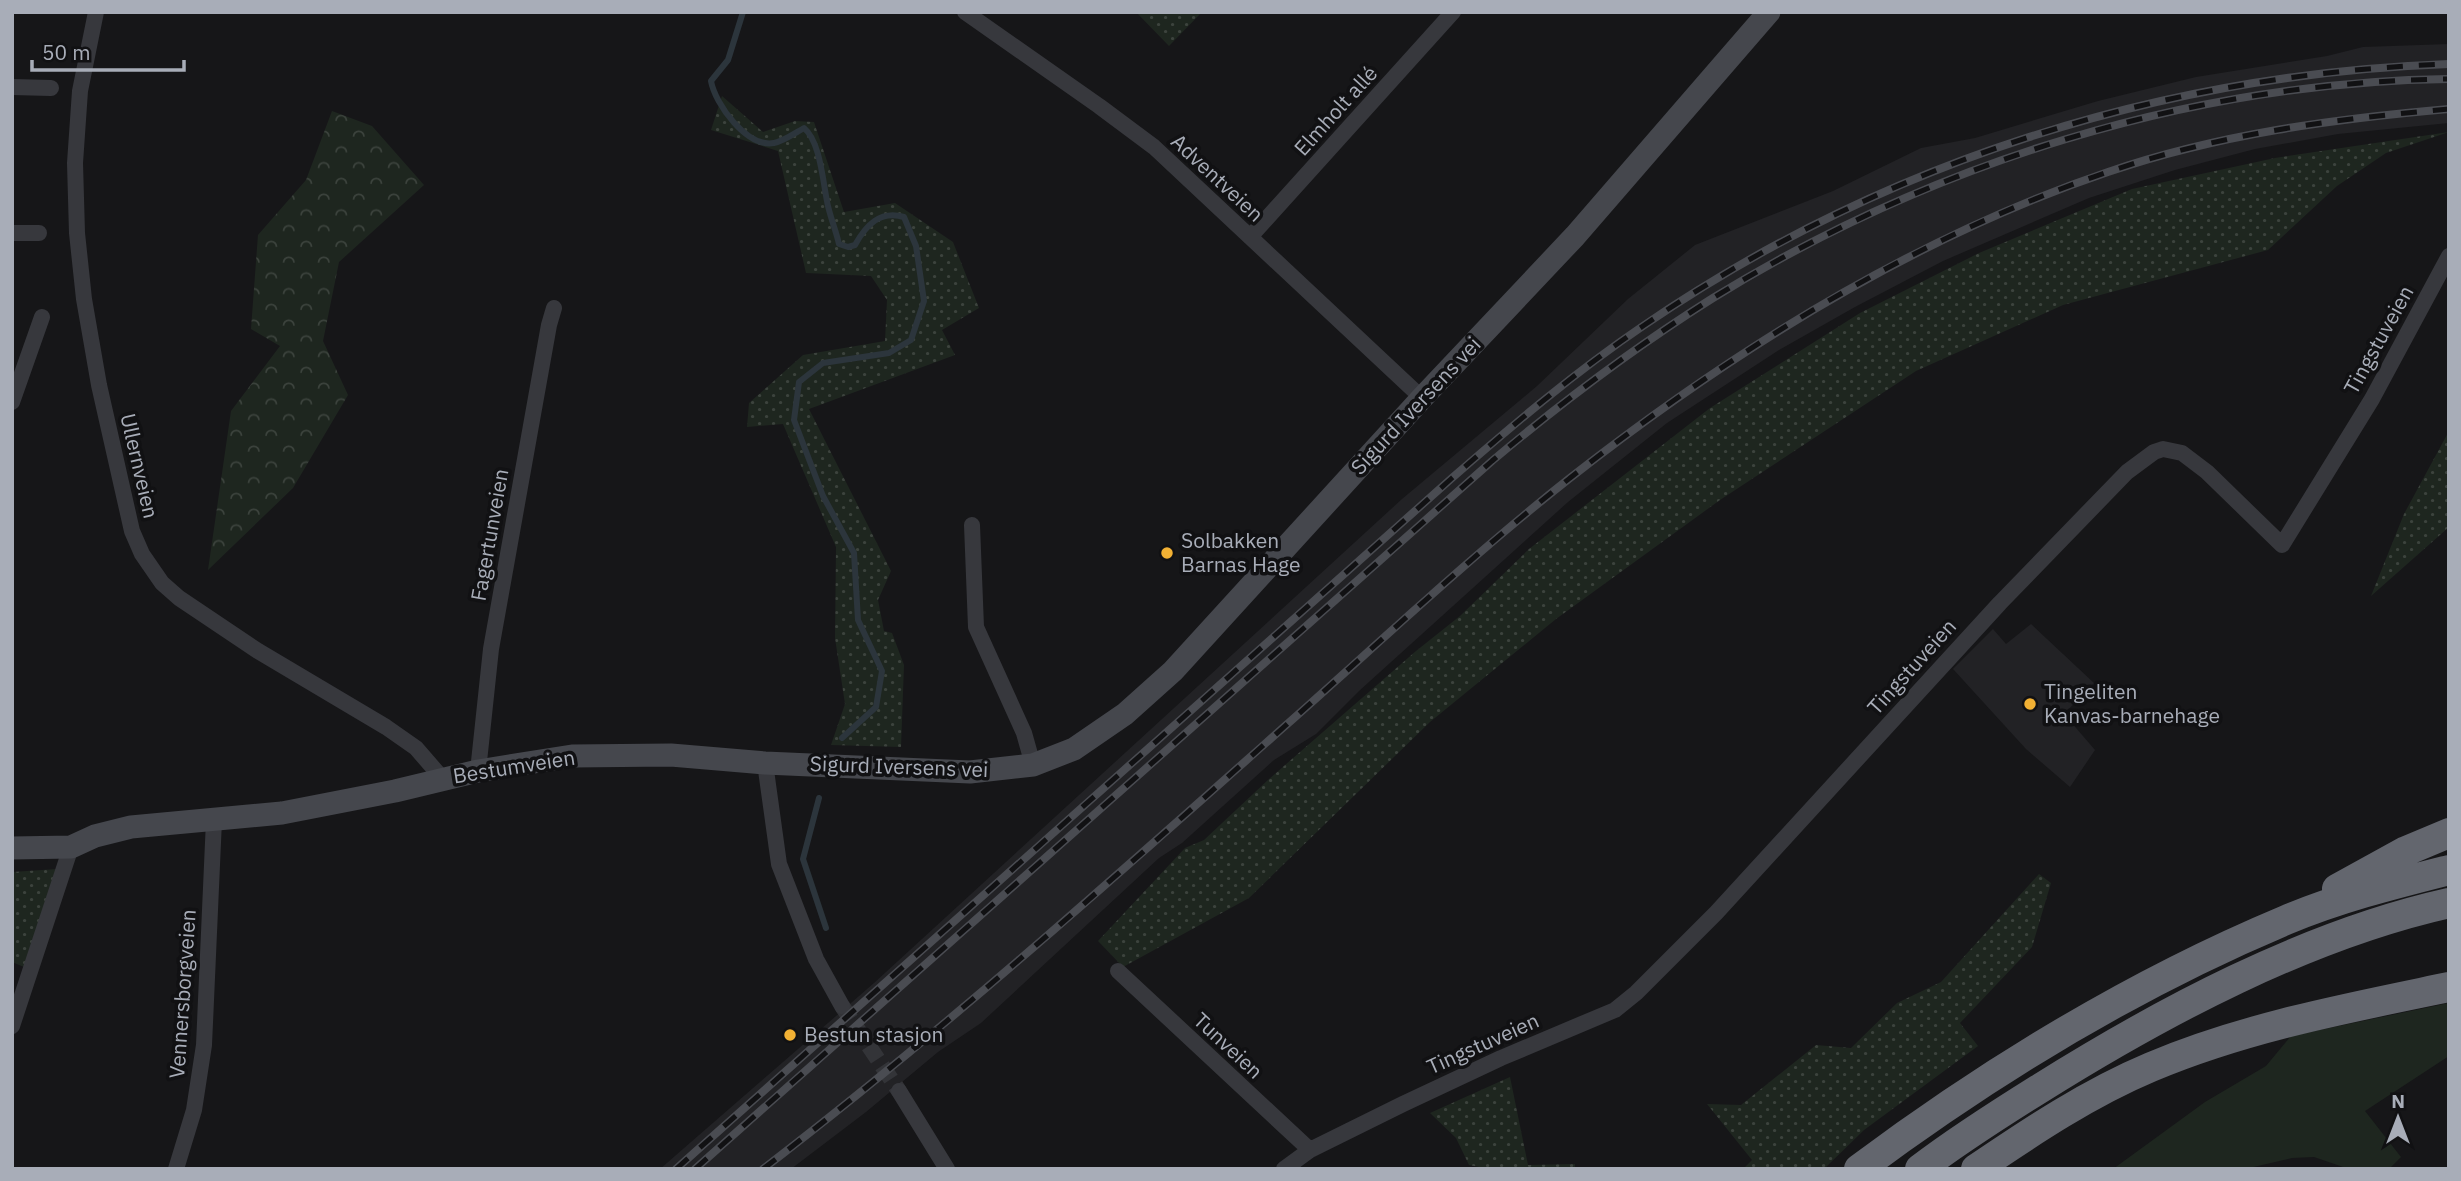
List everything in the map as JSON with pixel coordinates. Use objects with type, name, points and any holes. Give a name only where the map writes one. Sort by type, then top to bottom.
[{"type":"highway","points":[[1859,1169],[1975,1086],[2076,1024],[2158,980],[2288,919],[2406,851],[2449,833]]},
{"type":"highway","points":[[2288,919],[2356,896],[2449,870]]},
{"type":"highway","points":[[1920,1169],[1990,1120],[2095,1054],[2169,1013],[2239,979],[2366,926],[2449,903]]},
{"type":"highway","points":[[1976,1169],[2113,1085],[2180,1055],[2269,1026],[2449,987]]},
{"type":"street","name":"Ullernveien","points":[[96,12],[80,91],[75,163],[77,233],[84,299],[99,385],[132,531],[142,554],[162,583],[179,598],[258,651],[386,727],[416,748],[442,778]]},
{"type":"street","name":"Adventveien","points":[[965,12],[1154,147],[1422,398]]},
{"type":"street","name":"Elmholt allé","points":[[1250,237],[1453,12]]},
{"type":"street","name":"Sigurd Iversens vei","points":[[765,762],[970,772],[1033,765],[1074,749],[1125,714],[1173,671],[1422,398],[1575,236],[1769,12]]},
{"type":"street","points":[[12,87],[51,88]]},
{"type":"street","points":[[12,233],[39,233]]},
{"type":"street","name":"Tingstuveien","points":[[1284,1169],[1310,1150],[1502,1058],[1615,1010],[1636,993],[1716,913],[2000,603],[2127,472],[2146,456],[2163,449],[2182,453],[2207,472],[2282,545],[2372,399],[2449,256]]},
{"type":"street","name":"Fagertunveien","points":[[478,771],[491,649],[554,308]]},
{"type":"street","points":[[12,402],[42,317]]},
{"type":"street","points":[[972,525],[976,627],[1024,733],[1033,765]]},
{"type":"street","name":"Bestumveien","points":[[12,848],[71,847],[95,836],[131,827],[282,813],[395,791],[442,778],[572,756],[671,755],[765,762]]},
{"type":"street","points":[[765,762],[779,864],[816,959],[842,1006]]},
{"type":"street","name":"Vennersborgveien","points":[[176,1169],[194,1110],[204,1045],[214,820]]},
{"type":"street","points":[[12,1026],[71,847]]},
{"type":"street","name":"Tunveien","points":[[1118,971],[1310,1150]]},
{"type":"street","points":[[899,1091],[947,1169]]},
{"type":"shaded area","points":[[2449,44],[2449,123],[2338,134],[2255,149],[2175,170],[2089,198],[1943,261],[1779,350],[1667,423],[1568,502],[1359,691],[1316,734],[1274,760],[1182,843],[1159,858],[981,1023],[938,1052],[866,1112],[791,1169],[660,1169],[874,983],[1402,499],[1537,386],[1628,299],[1695,245],[1833,191],[1921,148],[1975,138],[2098,101],[2196,77],[2327,56],[2363,47]]},
{"type":"shaded area","name":"Tingeliten Kanvas-barnehage","points":[[2031,624],[2094,683],[2064,714],[2095,750],[2070,787],[2026,749],[1953,669],[1993,629],[2006,644]]},
{"type":"green space","points":[[1136,12],[1202,12],[1169,46]]},
{"type":"green space","points":[[722,96],[763,132],[795,121],[814,122],[844,212],[895,203],[953,242],[979,308],[942,330],[955,355],[809,409],[891,571],[878,600],[884,631],[892,633],[904,665],[901,747],[831,745],[845,704],[835,638],[836,547],[783,424],[747,427],[749,403],[803,355],[885,341],[887,300],[871,276],[806,273],[778,151],[711,130]]},
{"type":"green space","points":[[332,111],[372,126],[424,185],[339,262],[323,341],[348,395],[293,488],[208,570],[231,411],[280,346],[251,329],[258,235],[306,180]]},
{"type":"green space","points":[[2449,132],[2386,153],[2337,186],[2268,250],[2063,305],[1916,371],[1720,500],[1556,619],[1430,722],[1249,898],[1123,967],[1098,941],[1185,848],[1204,840],[1269,779],[1460,616],[1529,549],[1710,408],[1860,313],[1979,253],[2132,189],[2275,158]]},
{"type":"green space","points":[[2449,431],[2449,527],[2371,596],[2404,514]]},
{"type":"green space","points":[[57,869],[24,967],[12,962],[12,872]]},
{"type":"green space","points":[[2039,874],[2051,883],[2032,947],[1960,1023],[1978,1046],[1864,1130],[1824,1169],[1743,1169],[1752,1160],[1707,1104],[1741,1105],[1816,1045],[1851,1048],[1897,1003],[1941,982]]},
{"type":"green space","points":[[2449,1003],[2449,1056],[2365,1111],[2401,1157],[2389,1169],[2349,1169],[2314,1157],[2292,1158],[2245,1169],[2113,1169],[2205,1102],[2266,1066],[2291,1036]]},
{"type":"green space","points":[[1510,1077],[1528,1165],[1575,1164],[1575,1169],[1489,1169],[1469,1165],[1456,1138],[1430,1113]]},
{"type":"waterway","points":[[743,12],[728,60],[711,81],[719,101],[734,122],[753,139],[774,143],[804,128],[810,135],[821,164],[828,206],[839,244],[848,247],[855,245],[864,231],[881,218],[895,215],[904,217],[916,246],[924,301],[911,340],[889,353],[823,363],[799,382],[794,420],[823,496],[854,553],[858,620],[882,671],[876,707],[842,738]]},
{"type":"waterway","points":[[819,798],[803,859],[826,928]]},
{"type":"tunnel","points":[[842,1006],[899,1091]]},
{"type":"railway","points":[[676,1169],[1498,438],[1618,344],[1734,268],[1829,218],[1927,174],[2027,138],[2130,108],[2235,86],[2341,71],[2449,64]]},
{"type":"railway","points":[[695,1169],[1492,461],[1600,376],[1713,298],[1797,250],[1884,207],[1974,170],[2066,139],[2160,114],[2256,96],[2352,84],[2449,79]]},
{"type":"railway","points":[[763,1169],[897,1063],[1028,952],[1533,508],[1632,431],[1760,343],[1894,264],[2035,199],[2108,172],[2192,148],[2277,130],[2449,109]]},
{"type":"place","name":"Solbakken Barnas Hage","points":[[1167,553]]},
{"type":"place","name":"Tingeliten Kanvas-barnehage","points":[[2030,704]]},
{"type":"place","name":"Bestun stasjon","points":[[790,1035]]}]
